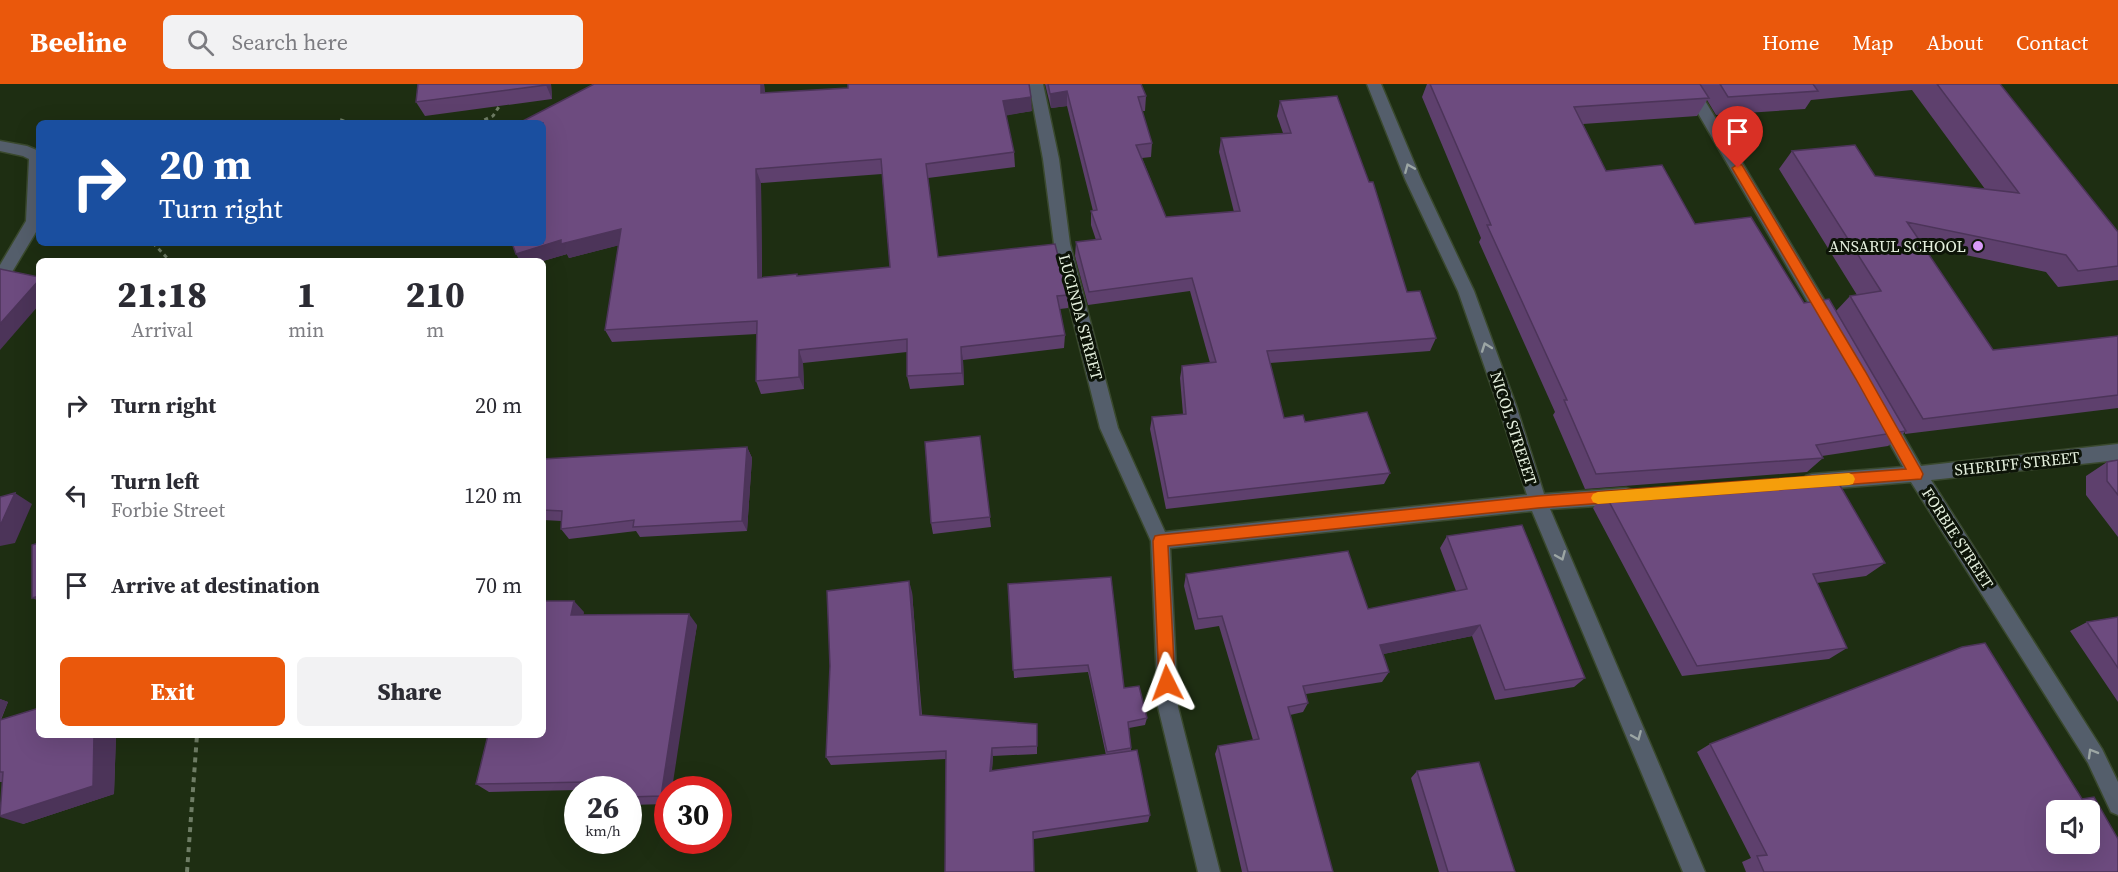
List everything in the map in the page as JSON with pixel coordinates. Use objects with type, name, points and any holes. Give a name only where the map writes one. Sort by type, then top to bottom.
[{"type":"street","name":"LUCINDA STREET","points":[[1036,84],[1051,159],[1062,244],[1089,343],[1108,428],[1160,541]]},
{"type":"street","name":"NICOL STREEET","points":[[1374,84],[1413,179],[1466,291],[1508,408],[1538,502],[1694,872]]},
{"type":"street","points":[[1688,84],[1839,338]]},
{"type":"street","points":[[0,146],[27,151],[36,156]]},
{"type":"street","points":[[0,278],[23,243],[34,221],[36,178]]},
{"type":"street","name":"FORBIE STREET","points":[[1878,405],[1916,474],[1934,498],[2095,756],[2118,805]]},
{"type":"street","name":"SHERIFF STREET","points":[[1798,483],[1916,474],[2118,452]]},
{"type":"street","points":[[1209,872],[1168,707],[1160,541],[1538,502],[1644,494]]},
{"type":"path","points":[[484,120],[494,116],[504,100]]},
{"type":"path","points":[[156,246],[167,258]]},
{"type":"path","points":[[187,872],[197,738]]},
{"type":"building","points":[[418,84],[546,84],[546,85],[416,102]]},
{"type":"building","points":[[594,84],[761,84],[761,93],[848,88],[848,84],[1029,84],[1031,97],[1003,101],[1014,152],[926,164],[938,257],[1055,244],[1068,295],[1057,296],[1065,335],[961,347],[962,373],[907,376],[907,339],[799,350],[799,377],[756,381],[757,321],[605,330],[621,229],[561,244],[561,240],[546,245],[546,120],[525,120]],"holes":[[[881,159],[890,267],[797,276],[797,274],[758,278],[756,169]]]},
{"type":"building","points":[[1048,84],[1141,84],[1146,96],[1138,97],[1152,143],[1136,145],[1166,217],[1240,211],[1221,138],[1291,133],[1280,101],[1337,96],[1369,182],[1373,182],[1407,292],[1420,291],[1436,338],[1267,351],[1284,418],[1303,415],[1305,422],[1367,412],[1390,473],[1168,498],[1152,417],[1186,414],[1182,366],[1216,362],[1192,278],[1089,292],[1076,242],[1101,239],[1091,211],[1097,210],[1067,91],[1050,94]]},
{"type":"building","points":[[1430,84],[1700,84],[1709,98],[1574,107],[1606,171],[1662,165],[1695,224],[1751,217],[1804,303],[1829,299],[1906,431],[1816,445],[1823,458],[1596,474],[1564,400],[1567,400],[1487,225],[1491,225]]},
{"type":"building","points":[[1720,84],[1813,84],[1818,91],[1728,97]]},
{"type":"building","points":[[1937,84],[2000,84],[2118,232],[2118,266],[2078,271],[2066,255],[1907,222],[1993,350],[2118,336],[2118,395],[1923,419],[1850,296],[1881,291],[1792,151],[1855,145],[1875,176],[2019,193]]},
{"type":"building","points":[[513,246],[542,246],[516,254]]},
{"type":"building","points":[[0,269],[36,276],[36,283],[0,324]]},
{"type":"building","points":[[980,436],[990,517],[931,523],[925,442]]},
{"type":"building","points":[[747,447],[742,521],[633,527],[634,520],[561,529],[562,511],[546,510],[546,459]]},
{"type":"building","points":[[2118,460],[2118,495],[2107,481],[2107,462]]},
{"type":"building","points":[[1835,477],[1885,563],[1813,574],[1847,648],[1697,666],[1605,494]]},
{"type":"building","points":[[15,493],[0,526],[0,497]]},
{"type":"building","points":[[1522,525],[1585,678],[1505,690],[1480,625],[1380,645],[1389,672],[1303,686],[1308,703],[1288,707],[1333,872],[1248,872],[1218,746],[1259,739],[1222,616],[1198,619],[1186,574],[1348,551],[1368,609],[1467,589],[1447,536]]},
{"type":"building","points":[[36,544],[36,597],[32,598],[32,545]]},
{"type":"building","points":[[1111,577],[1124,688],[1139,686],[1147,718],[1128,722],[1131,748],[1107,752],[1088,665],[1013,670],[1008,584]]},
{"type":"building","points":[[909,581],[920,715],[1037,724],[1037,746],[992,748],[990,771],[1137,750],[1150,815],[1033,832],[1034,872],[945,872],[946,751],[826,757],[830,666],[827,591]]},
{"type":"building","points":[[546,601],[574,601],[571,615],[689,614],[664,776],[654,776],[654,796],[642,797],[642,776],[564,776],[564,782],[476,784],[487,738],[546,738]]},
{"type":"building","points":[[2118,617],[2118,668],[2087,622]]},
{"type":"building","points":[[1985,643],[2082,799],[2094,797],[2096,800],[2046,800],[2046,854],[2100,854],[2100,808],[2118,839],[2118,872],[1764,872],[1757,856],[1767,855],[1710,744],[1962,647]]},
{"type":"building","points":[[36,709],[36,738],[94,738],[93,786],[0,816],[3,772],[0,772],[0,720]]},
{"type":"building","points":[[1479,762],[1515,872],[1448,872],[1417,771]]},
{"type":"slow traffic","points":[[1598,498],[1849,479]]},
{"type":"place","name":"ANSARUL SCHOOL","points":[[1978,246]]},
{"type":"route","points":[[1167,683],[1160,541],[1538,502],[1916,474],[1861,375],[1738,168]]}]
